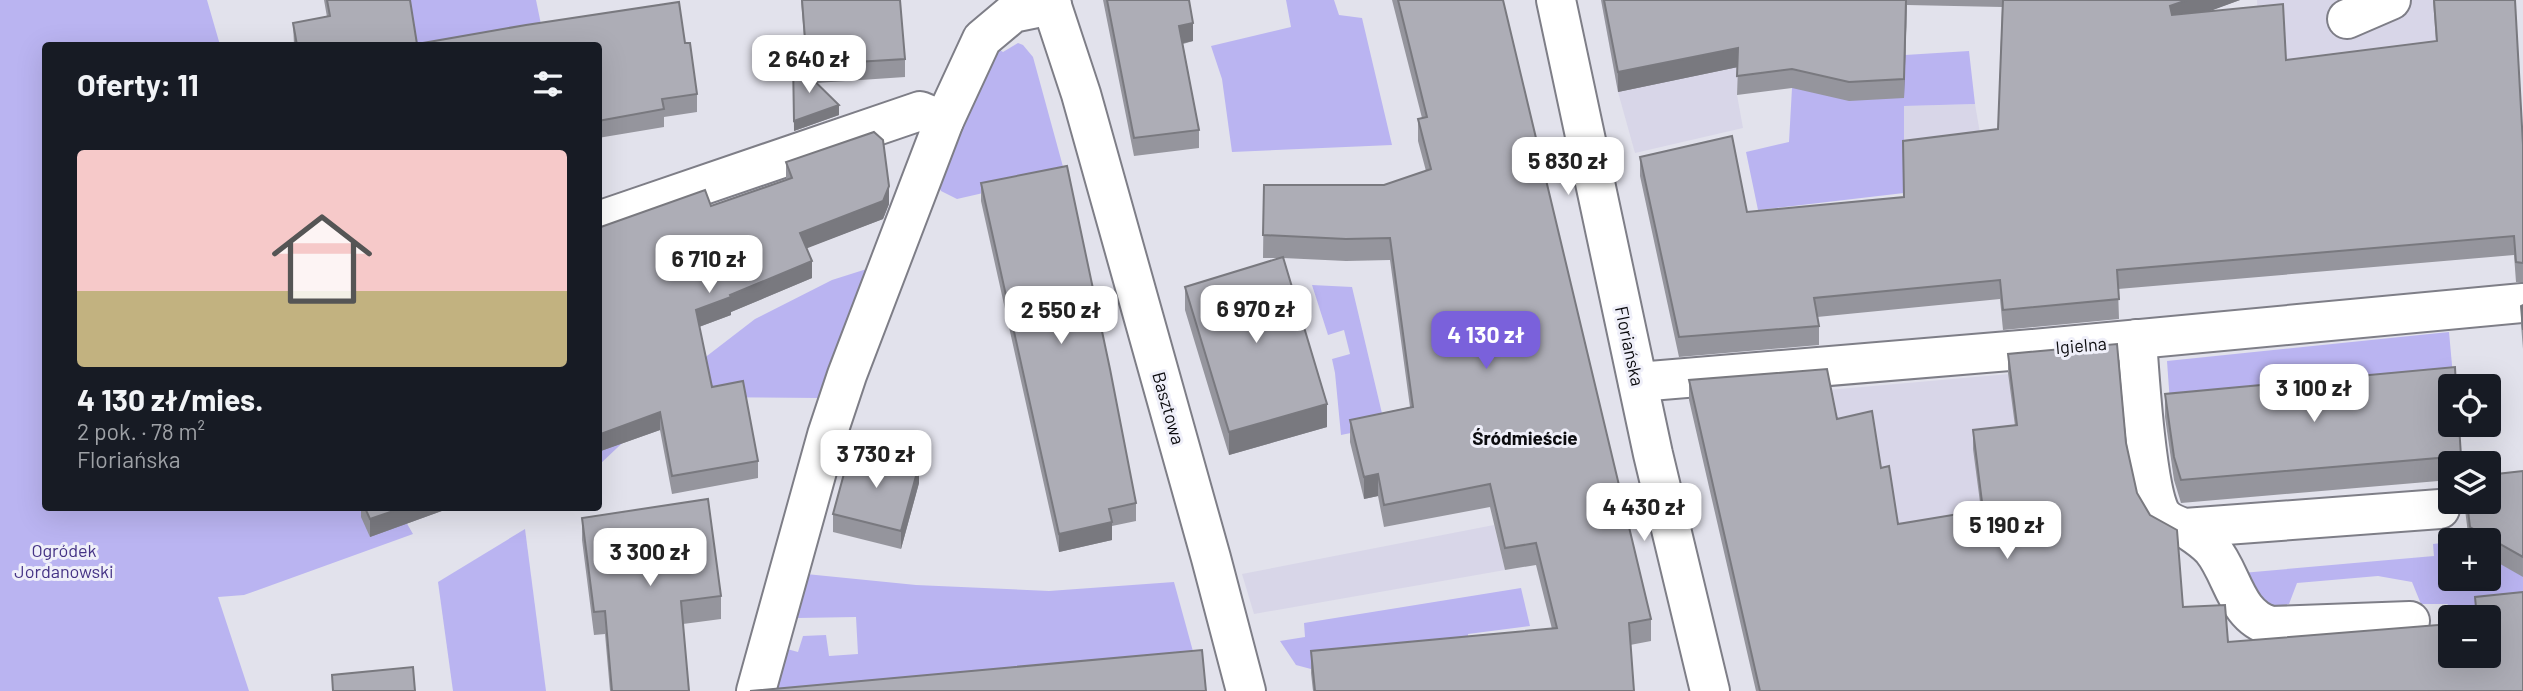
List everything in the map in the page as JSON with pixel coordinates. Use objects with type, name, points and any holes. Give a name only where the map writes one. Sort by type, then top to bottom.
[{"type":"street","name":"Floriańska","points":[[1556,0],[1638,382],[1710,691]]},
{"type":"street","points":[[2347,19],[2391,0]]},
{"type":"street","name":"Basztowa","points":[[756,691],[835,411],[944,121],[982,38],[1013,13],[1051,2],[1082,93],[1246,691]]},
{"type":"street","points":[[602,220],[920,111],[944,121]]},
{"type":"street","name":"Igielna","points":[[1638,382],[2523,303]]},
{"type":"street","points":[[2137,339],[2154,496],[2161,515],[2170,523],[2185,528],[2212,549],[2246,610],[2260,623],[2271,626],[2410,621]]},
{"type":"street","points":[[2185,528],[2438,509]]},
{"type":"shaded area","points":[[1601,0],[1736,0],[1741,42],[1737,95],[1743,128],[1635,153],[1618,92]]},
{"type":"shaded area","points":[[2257,0],[2514,0],[2519,56],[2393,66],[2286,79],[2259,43]]},
{"type":"shaded area","points":[[1975,104],[1981,139],[1904,193],[1904,106]]},
{"type":"shaded area","points":[[2009,374],[2019,460],[2053,621],[1847,492],[1828,390]]},
{"type":"shaded area","points":[[1494,525],[1505,570],[1254,614],[1242,574]]},
{"type":"green space","name":"Ogródek Jordanowski","points":[[0,0],[207,0],[219,42],[42,42],[42,511],[400,511],[413,534],[244,595],[218,597],[249,691],[0,691]]},
{"type":"green space","points":[[368,0],[536,0],[544,39],[476,42],[404,42]]},
{"type":"green space","points":[[1286,0],[1334,0],[1339,15],[1362,18],[1392,145],[1232,152],[1222,79],[1211,46],[1291,27]]},
{"type":"green space","points":[[1018,43],[1033,57],[1065,174],[957,199],[941,191],[938,184],[995,47],[1003,52]]},
{"type":"green space","points":[[1969,51],[1975,104],[1904,106],[1904,193],[1758,210],[1746,152],[1789,142],[1792,88],[1905,55]]},
{"type":"green space","points":[[873,267],[820,398],[671,397],[602,462],[602,447],[664,389],[755,319],[832,280]]},
{"type":"green space","points":[[1312,285],[1352,287],[1385,426],[1341,435],[1332,359],[1350,354],[1344,330],[1328,335]]},
{"type":"green space","points":[[2449,332],[2453,374],[2438,374],[2438,389],[2171,417],[2167,361]]},
{"type":"green space","points":[[525,529],[546,691],[453,691],[438,582]]},
{"type":"green space","points":[[2438,543],[2438,591],[2501,591],[2501,553],[2523,552],[2523,611],[2501,613],[2501,605],[2421,604],[2412,582],[2378,576],[2297,583],[2289,604],[2264,608],[2242,573],[2434,556],[2433,544]]},
{"type":"green space","points":[[806,574],[916,585],[1049,591],[1174,582],[1197,666],[775,691],[787,649],[798,652],[803,636],[826,635],[829,656],[858,654],[856,617],[797,618]]},
{"type":"green space","points":[[1521,588],[1530,626],[1468,634],[1469,647],[1311,663],[1311,669],[1296,665],[1280,641],[1305,637],[1304,623]]},
{"type":"building","points":[[327,0],[410,0],[417,42],[296,42],[293,23],[330,16]]},
{"type":"building","points":[[802,0],[900,0],[905,59],[807,65]]},
{"type":"building","points":[[1107,0],[1189,0],[1193,23],[1179,26],[1199,130],[1134,138]]},
{"type":"building","points":[[1398,0],[1503,0],[1651,619],[1629,623],[1634,691],[1315,691],[1311,651],[1557,628],[1536,543],[1505,548],[1490,484],[1384,505],[1378,474],[1364,477],[1350,420],[1413,407],[1390,238],[1263,235],[1264,185],[1384,185],[1431,169],[1418,119],[1427,117]]},
{"type":"building","points":[[1604,0],[1906,0],[1904,79],[1849,82],[1792,69],[1737,76],[1738,48],[1618,72]]},
{"type":"building","points":[[2003,0],[2187,0],[2170,6],[2172,15],[2283,4],[2286,60],[2437,41],[2434,0],[2515,0],[2523,145],[2523,263],[2516,262],[2514,236],[2117,270],[2119,299],[2003,310],[2000,280],[1814,298],[1819,326],[1679,337],[1640,157],[1732,136],[1747,212],[1904,197],[1903,141],[1998,129]]},
{"type":"building","points":[[679,2],[685,43],[690,43],[697,94],[662,99],[664,109],[602,120],[602,42],[428,42]]},
{"type":"building","points":[[793,60],[839,105],[794,121]]},
{"type":"building","points":[[874,132],[883,140],[889,186],[883,201],[800,233],[812,261],[696,310],[712,387],[743,381],[758,461],[672,476],[660,412],[602,434],[602,227],[705,190],[711,206],[792,178],[786,162]]},
{"type":"building","points":[[1067,166],[1136,503],[1109,509],[1112,522],[1059,534],[981,183]]},
{"type":"building","points":[[1283,257],[1327,404],[1229,432],[1185,287]]},
{"type":"building","points":[[2117,344],[2126,443],[2137,493],[2150,515],[2177,530],[2183,607],[2225,605],[2228,642],[2438,625],[2438,668],[2501,668],[2501,605],[2476,605],[2475,597],[2523,592],[2523,691],[1760,691],[1689,380],[1827,369],[1837,419],[1872,411],[1881,468],[1889,466],[1898,524],[1983,510],[1973,430],[2017,425],[2008,354]]},
{"type":"building","points":[[2455,367],[2455,374],[2438,374],[2438,437],[2460,437],[2461,451],[2438,451],[2438,458],[2181,480],[2174,457],[2165,394]]},
{"type":"building","points":[[851,448],[919,465],[901,531],[833,514]]},
{"type":"building","points":[[2523,471],[2523,557],[2501,545],[2501,528],[2470,527],[2468,514],[2501,514],[2501,474]]},
{"type":"building","points":[[708,499],[721,596],[681,601],[689,691],[612,691],[605,611],[594,612],[582,518]]},
{"type":"building","points":[[366,511],[393,511],[370,519]]},
{"type":"building","points":[[1202,650],[1206,691],[750,691]]},
{"type":"building","points":[[413,667],[415,691],[333,691],[332,675]]},
{"type":"district","name":"Śródmieście","points":[[1525,437]]}]
